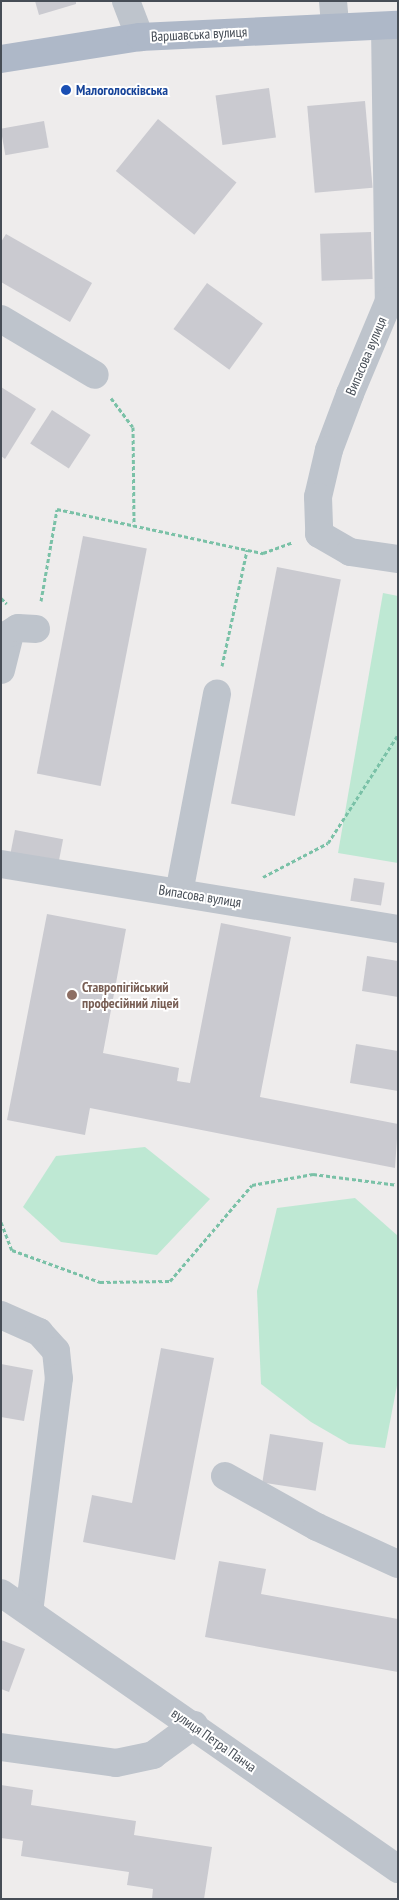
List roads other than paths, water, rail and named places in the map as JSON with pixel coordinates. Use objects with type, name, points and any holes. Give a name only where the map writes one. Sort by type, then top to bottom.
[{"type":"main road","name":"Варшавська вулиця","points":[[1,60],[140,38],[334,14],[392,25]]},
{"type":"street","points":[[126,1],[140,38]]},
{"type":"street","name":"Випасова вулиця","points":[[392,25],[393,192],[389,301],[330,450],[318,497],[319,534],[350,552],[398,559]]},
{"type":"street","points":[[1,319],[95,375]]},
{"type":"street","points":[[1,670],[10,633],[18,628],[36,629]]},
{"type":"street","points":[[179,892],[217,694]]},
{"type":"street","name":"Випасова вулиця","points":[[1,864],[179,892],[398,930]]},
{"type":"street","points":[[1,1315],[39,1332],[56,1351],[59,1378],[29,1611]]},
{"type":"street","points":[[225,1476],[317,1527],[398,1564]]},
{"type":"street","name":"вулиця Петра Панча","points":[[1,1594],[29,1611],[194,1725],[398,1869]]},
{"type":"street","points":[[1,1747],[116,1763],[153,1755],[194,1725]]},
{"type":"place","name":"Малоголосківська","points":[[66,90]]},
{"type":"place","name":"Ставропігійський професійний ліцей","points":[[72,995]]}]
